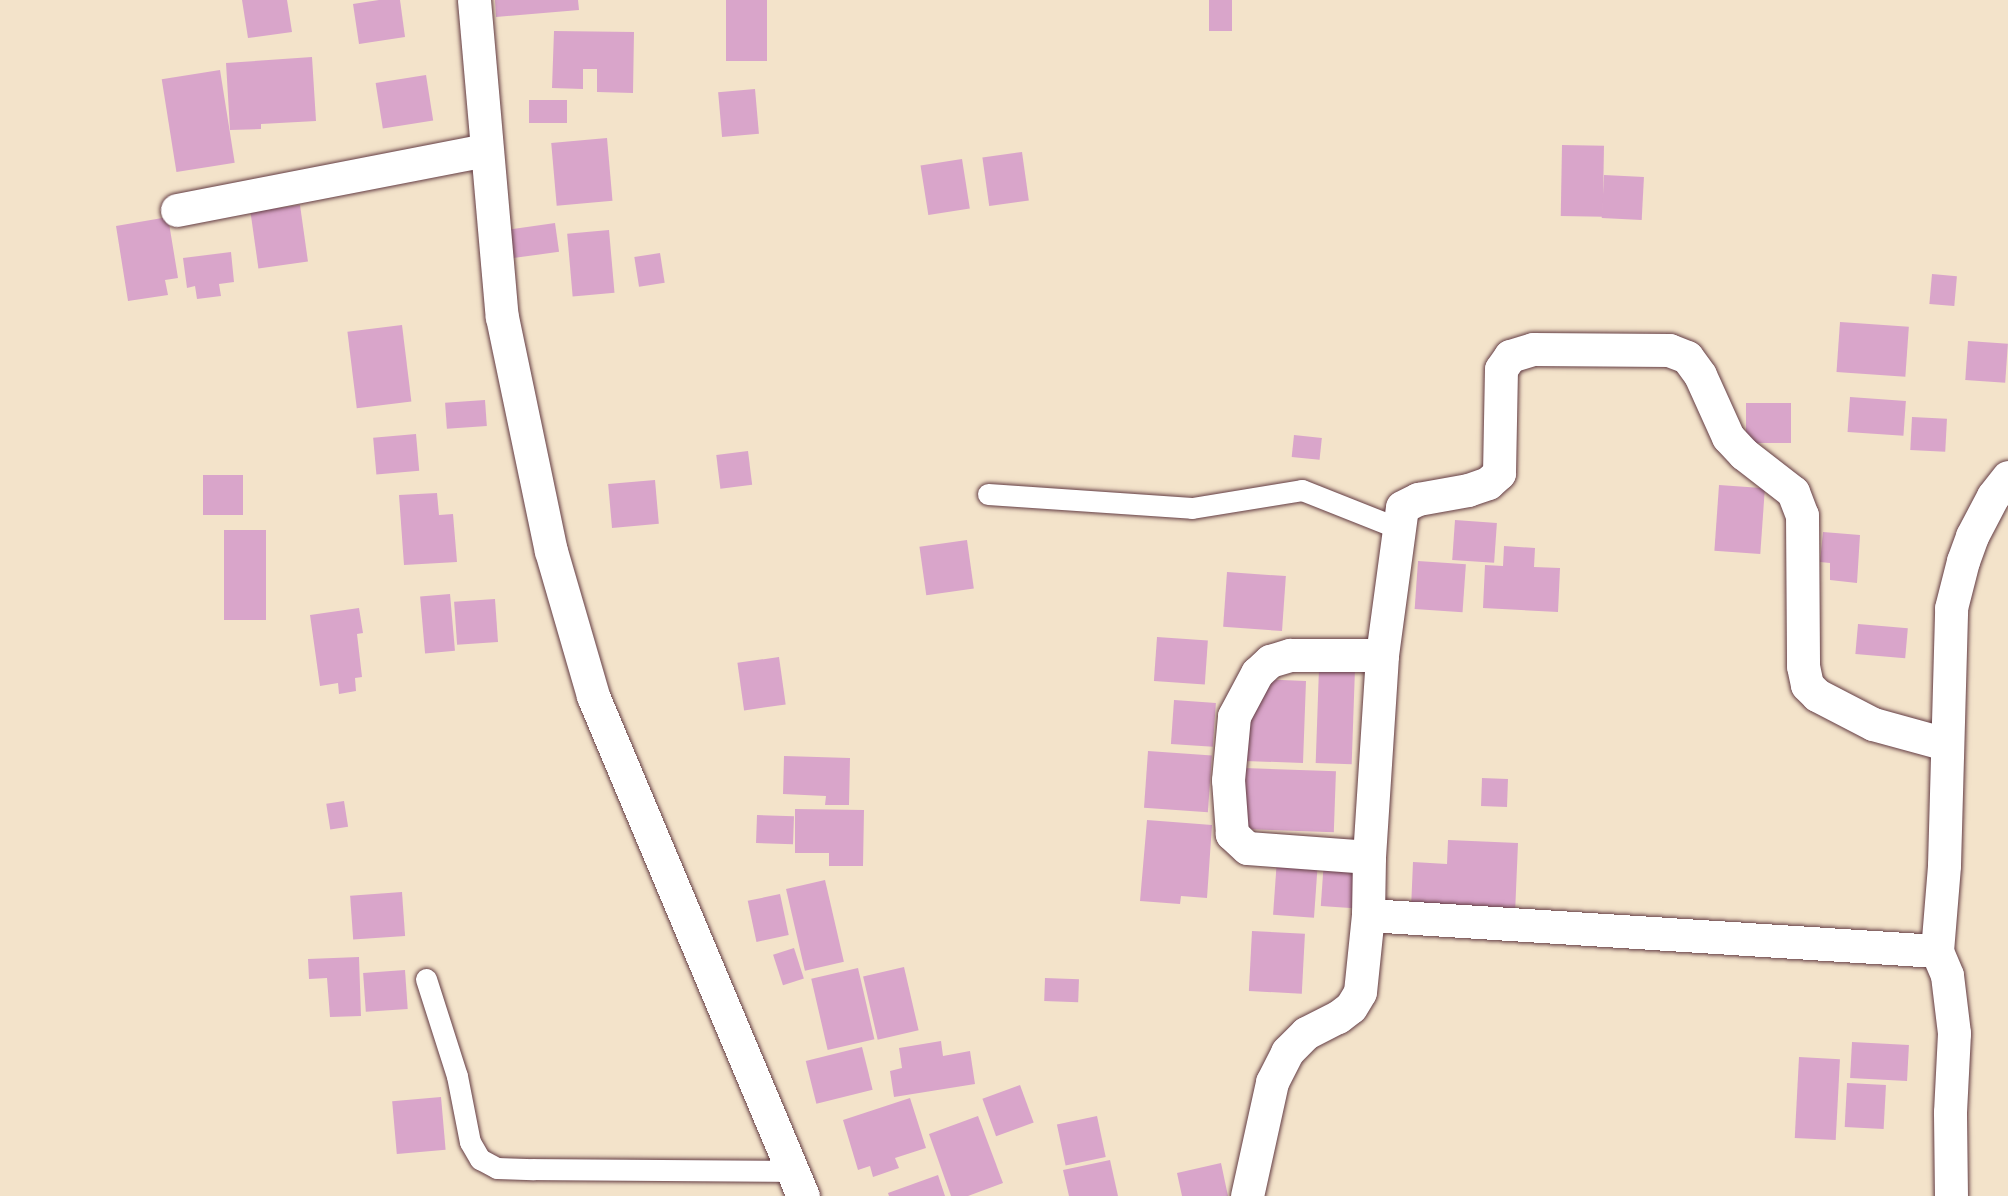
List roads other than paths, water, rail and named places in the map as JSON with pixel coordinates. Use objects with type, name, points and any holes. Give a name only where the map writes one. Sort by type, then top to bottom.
[{"type":"street","points":[[474,0],[502,317],[551,551],[592,696],[798,1184]]},
{"type":"street","points":[[177,210],[486,150]]},
{"type":"street","points":[[1247,1196],[1272,1082],[1287,1052],[1306,1033],[1344,1012],[1360,992],[1368,915],[1369,857],[1382,655],[1402,507],[1418,499],[1468,490],[1488,483],[1499,473],[1501,369],[1510,357],[1533,349],[1669,350],[1687,357],[1700,375],[1728,437],[1744,454],[1793,492],[1802,515],[1803,666],[1808,685],[1817,695],[1873,724],[1946,744]]},
{"type":"street","points":[[1951,1196],[1950,1112],[1954,1033],[1947,975],[1937,951],[1944,865],[1951,608],[1962,561],[1972,536],[1993,496],[2008,477]]},
{"type":"street","points":[[1369,857],[1247,848],[1232,834],[1228,780],[1234,716],[1257,673],[1270,661],[1290,655],[1382,655]]},
{"type":"street","points":[[1368,915],[1937,951]]},
{"type":"lane","points":[[988,494],[1192,508],[1302,490],[1398,528]]},
{"type":"lane","points":[[426,979],[457,1076],[470,1142],[480,1159],[497,1168],[798,1184]]}]
